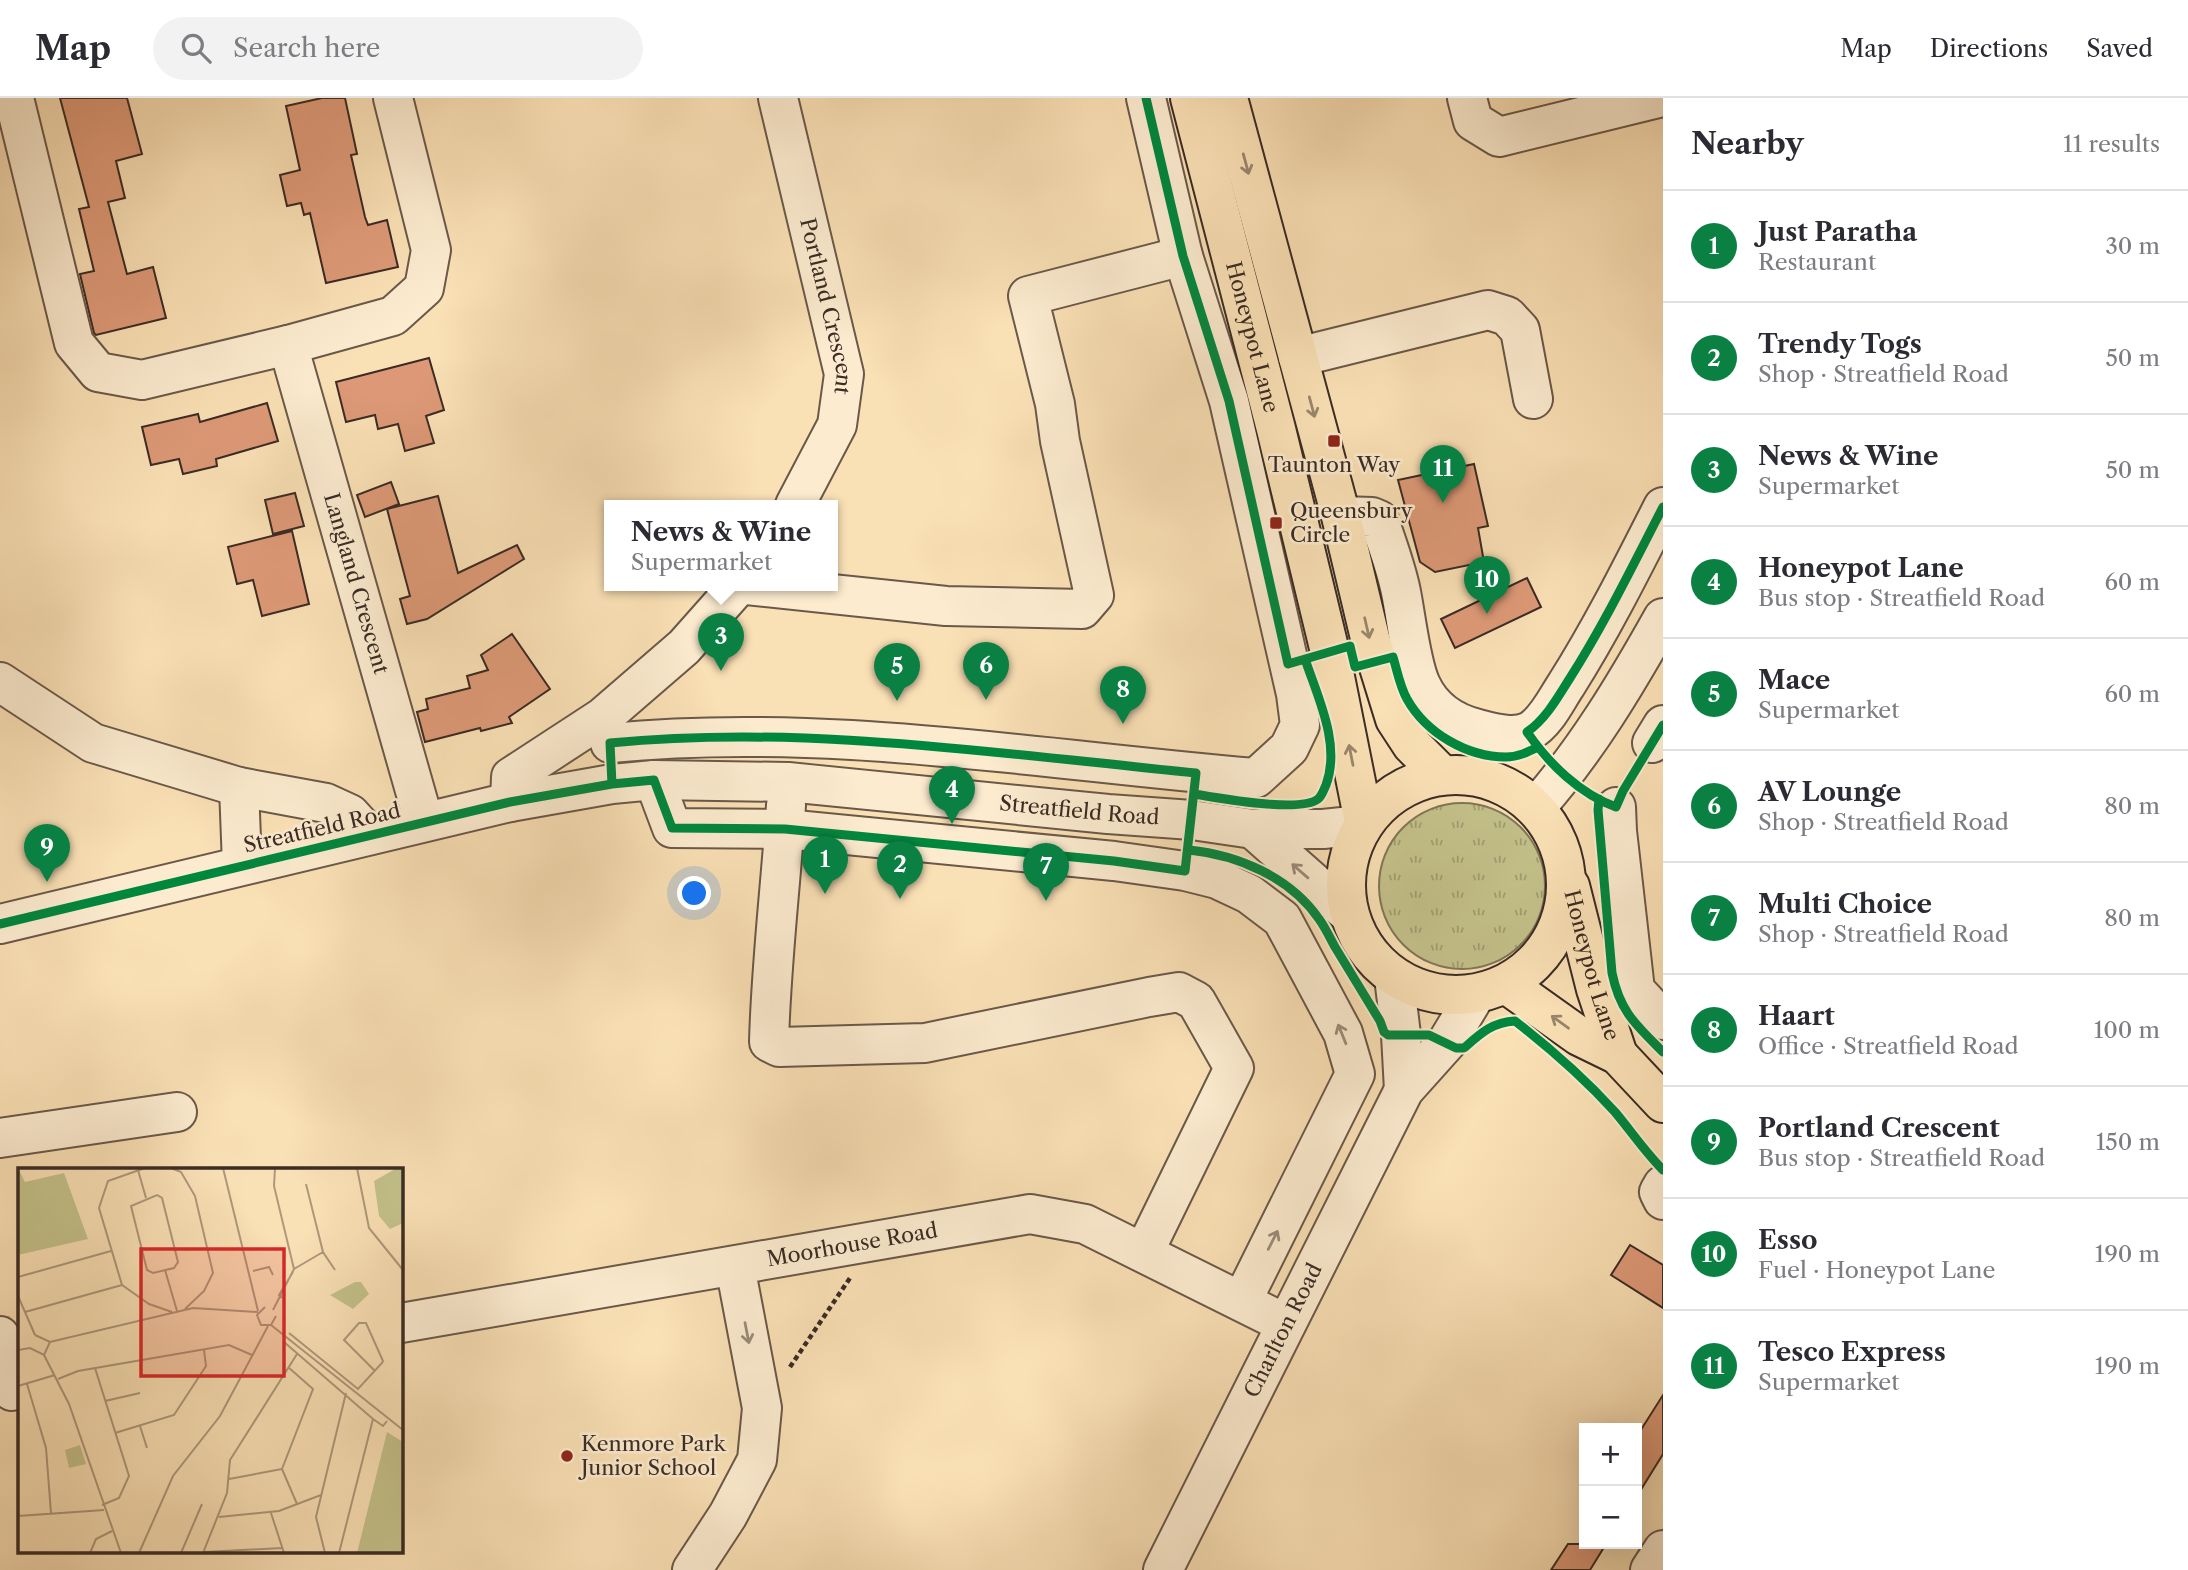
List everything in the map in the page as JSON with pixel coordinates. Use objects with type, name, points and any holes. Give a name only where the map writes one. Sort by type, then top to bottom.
[{"type":"main road","name":"Honeypot Lane","points":[[1190,98],[1276,429],[1332,663],[1363,823]]},
{"type":"main road","name":"Honeypot Lane","points":[[1228,98],[1341,516],[1370,638],[1395,719],[1412,745],[1442,775]]},
{"type":"main road","points":[[1442,775],[1479,776],[1514,790],[1536,807],[1559,844],[1567,876],[1565,909],[1553,939],[1537,961],[1491,989],[1448,995],[1420,990],[1394,977],[1374,960],[1358,938],[1348,913],[1345,887],[1347,862],[1363,823],[1385,799],[1412,783],[1442,775]]},
{"type":"main road","name":"Honeypot Lane","points":[[1567,876],[1596,989],[1618,1055]]},
{"type":"main road","name":"Honeypot Lane","points":[[1491,989],[1618,1055],[1663,1103]]},
{"type":"street","points":[[14,98],[75,343],[98,372],[142,380],[288,345],[393,316],[424,288],[430,250],[393,98]]},
{"type":"street","name":"Portland Crescent","points":[[778,98],[844,374],[837,425],[798,500]]},
{"type":"street","points":[[607,730],[651,739],[782,736],[940,746],[1256,778],[1289,748],[1300,725],[1296,694],[1228,401],[1183,256],[1146,98]]},
{"type":"street","points":[[1467,98],[1473,121],[1499,137],[1658,98]]},
{"type":"street","points":[[804,591],[946,606],[1082,609],[1094,595],[1060,441],[1055,404],[1028,296],[1183,256]]},
{"type":"street","points":[[1298,357],[1488,310],[1507,316],[1520,330],[1533,399]]},
{"type":"street","name":"Langland Crescent","points":[[288,345],[424,822]]},
{"type":"street","points":[[1341,516],[1372,517],[1379,520],[1400,587],[1420,684],[1432,704],[1465,726],[1514,735],[1537,726],[1598,633],[1663,507]]},
{"type":"street","points":[[510,802],[511,777],[607,730],[734,591]]},
{"type":"street","points":[[1277,616],[1318,606]]},
{"type":"street","points":[[1536,807],[1650,674],[1663,618]]},
{"type":"street","points":[[1598,633],[1626,651],[1650,674]]},
{"type":"street","points":[[0,682],[93,743],[239,787],[326,803],[350,814],[369,835]]},
{"type":"street","points":[[607,730],[612,783]]},
{"type":"street","points":[[1111,765],[1114,861]]},
{"type":"street","points":[[654,780],[672,828],[785,829],[1114,861],[1185,871],[1217,879],[1249,894],[1282,919],[1343,1033],[1355,1074],[1242,1301]]},
{"type":"street","name":"Streatfield Road","points":[[0,924],[510,802],[612,783],[654,780],[788,782],[1114,815],[1192,820],[1253,829],[1323,829],[1363,823]]},
{"type":"street","points":[[788,782],[769,1042],[779,1047],[925,1043],[1159,995],[1179,992],[1196,1001],[1234,1068],[1144,1252]]},
{"type":"street","points":[[239,787],[242,865]]},
{"type":"street","points":[[1616,807],[1635,990],[1663,1020]]},
{"type":"street","points":[[1253,829],[1348,913]]},
{"type":"street","name":"Charlton Road","points":[[1394,977],[1404,1090]]},
{"type":"street","name":"Charlton Road","points":[[1163,1570],[1404,1090],[1491,989]]},
{"type":"street","points":[[0,1138],[177,1112]]},
{"type":"street","points":[[1307,1175],[1352,1193]]},
{"type":"street","points":[[1663,1185],[1659,1192],[1663,1200]]},
{"type":"street","name":"Moorhouse Road","points":[[402,1323],[1030,1214],[1084,1224],[1286,1324]]},
{"type":"street","points":[[692,1570],[728,1516],[757,1460],[762,1408],[735,1266]]},
{"type":"street","points":[[0,1336],[11,1391]]},
{"type":"street","points":[[1650,1570],[1663,1550]]},
{"type":"path","points":[[762,1408],[877,1240]]},
{"type":"green space","points":[[1462,803],[1494,809],[1521,827],[1539,854],[1545,886],[1539,918],[1521,945],[1494,963],[1462,969],[1430,963],[1403,945],[1385,918],[1379,886],[1385,854],[1403,827],[1430,809]]},
{"type":"building","points":[[60,98],[127,98],[142,154],[116,161],[125,198],[108,202],[127,274],[153,267],[166,318],[96,335],[94,333],[80,274],[94,271],[79,209],[89,207]]},
{"type":"building","points":[[322,98],[345,98],[357,154],[351,155],[365,217],[368,225],[387,220],[398,267],[326,283],[310,213],[304,215],[301,203],[287,206],[280,175],[300,170],[286,106]]},
{"type":"building","points":[[429,358],[444,410],[426,416],[434,443],[405,451],[398,424],[378,429],[375,415],[346,422],[336,382]]},
{"type":"building","points":[[267,403],[278,441],[216,459],[217,466],[183,474],[179,459],[151,465],[142,427],[198,414],[200,422]]},
{"type":"building","points":[[1474,464],[1488,526],[1478,528],[1484,562],[1435,572],[1420,562],[1398,480]]},
{"type":"building","points":[[391,482],[399,504],[365,517],[357,495]]},
{"type":"building","points":[[295,493],[304,526],[273,534],[265,500]]},
{"type":"building","points":[[438,496],[458,573],[517,545],[524,559],[427,619],[407,624],[400,599],[410,596],[387,509]]},
{"type":"building","points":[[292,531],[309,604],[262,616],[253,580],[237,584],[228,547]]},
{"type":"building","points":[[1527,578],[1541,607],[1455,648],[1441,619]]},
{"type":"building","points":[[512,634],[550,689],[509,717],[512,723],[425,742],[417,712],[428,709],[426,699],[470,688],[467,676],[488,670],[481,655]]},
{"type":"building","points":[[1630,1245],[1663,1265],[1663,1308],[1611,1275]]},
{"type":"building","points":[[1663,1395],[1663,1454],[1642,1488],[1642,1486],[1642,1428]]},
{"type":"building","points":[[1568,1544],[1579,1544],[1579,1549],[1603,1549],[1590,1570],[1551,1570]]},
{"type":"cycle path","points":[[1146,98],[1183,256],[1229,401],[1288,664],[1350,646],[1355,667],[1393,657],[1407,699],[1425,722],[1449,741],[1491,756],[1519,755],[1538,747]]},
{"type":"cycle path","points":[[1663,507],[1583,657],[1551,707],[1527,732],[1566,777],[1590,794],[1616,807],[1663,725]]},
{"type":"cycle path","points":[[1195,794],[1277,805],[1308,803],[1319,798],[1326,785],[1331,754],[1326,721],[1305,659]]},
{"type":"cycle path","points":[[0,924],[510,802],[612,784],[654,780],[672,828],[785,829],[1114,861],[1185,871],[1196,773],[977,750],[830,739],[683,738],[610,743],[612,784]]},
{"type":"cycle path","points":[[1599,799],[1615,986],[1630,1017],[1663,1052]]},
{"type":"cycle path","points":[[1189,850],[1244,863],[1278,880],[1307,904],[1321,922],[1388,1035],[1429,1035],[1456,1048],[1464,1048],[1494,1026],[1515,1021],[1591,1087],[1663,1170]]},
{"type":"place","name":"Taunton Way","points":[[1334,441]]},
{"type":"place","name":"Tesco Express","points":[[1443,503]]},
{"type":"place","name":"Queensbury Circle","points":[[1276,523]]},
{"type":"place","name":"Esso","points":[[1487,614]]},
{"type":"place","name":"News & Wine","points":[[721,671]]},
{"type":"place","name":"AV Lounge","points":[[986,700]]},
{"type":"place","name":"Mace","points":[[897,701]]},
{"type":"place","name":"Haart","points":[[1123,724]]},
{"type":"place","name":"Honeypot Lane","points":[[952,824]]},
{"type":"place","name":"Portland Crescent","points":[[47,882]]},
{"type":"place","name":"Just Paratha","points":[[825,894]]},
{"type":"place","name":"Trendy Togs","points":[[900,899]]},
{"type":"place","name":"Multi Choice","points":[[1046,901]]},
{"type":"place","name":"Kenmore Park Junior School","points":[[567,1456]]}]
